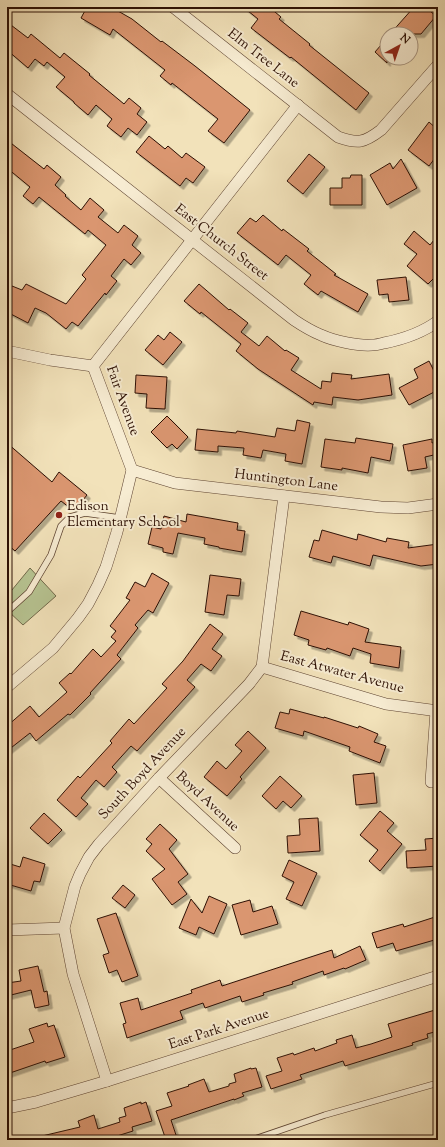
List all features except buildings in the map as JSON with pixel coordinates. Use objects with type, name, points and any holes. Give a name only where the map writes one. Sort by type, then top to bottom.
[{"type":"street","name":"Elm Tree Lane","points":[[173,7],[338,137],[352,142],[371,138],[382,130],[438,65]]},
{"type":"street","name":"East Church Street","points":[[7,94],[294,320],[321,336],[334,340],[372,345],[410,336],[426,329],[438,321]]},
{"type":"street","name":"Fair Avenue","points":[[132,470],[93,366],[298,105]]},
{"type":"street","points":[[7,351],[50,360],[93,366]]},
{"type":"street","points":[[7,687],[53,648],[88,604],[106,567],[132,470]]},
{"type":"street","name":"Huntington Lane","points":[[132,470],[175,483],[382,507],[408,508],[438,504]]},
{"type":"street","points":[[262,667],[284,496]]},
{"type":"street","name":"East Atwater Avenue","points":[[262,667],[386,704],[437,711]]},
{"type":"street","name":"South Boyd Avenue","points":[[107,1081],[73,974],[64,928],[75,886],[89,857],[98,844],[158,778],[249,684],[262,667]]},
{"type":"street","points":[[431,782],[437,711]]},
{"type":"street","name":"Boyd Avenue","points":[[158,778],[234,848]]},
{"type":"street","points":[[7,930],[64,928]]},
{"type":"street","name":"East Park Avenue","points":[[7,1108],[36,1102],[107,1081],[438,976]]},
{"type":"lane","points":[[7,612],[29,592],[51,555],[61,526],[70,517],[85,513],[120,518]]},
{"type":"lane","points":[[252,1140],[325,1115],[438,1083]]},
{"type":"green space","points":[[30,568],[56,596],[23,625],[7,610],[7,596]]},
{"type":"place","name":"Edison Elementary School","points":[[59,515]]}]
